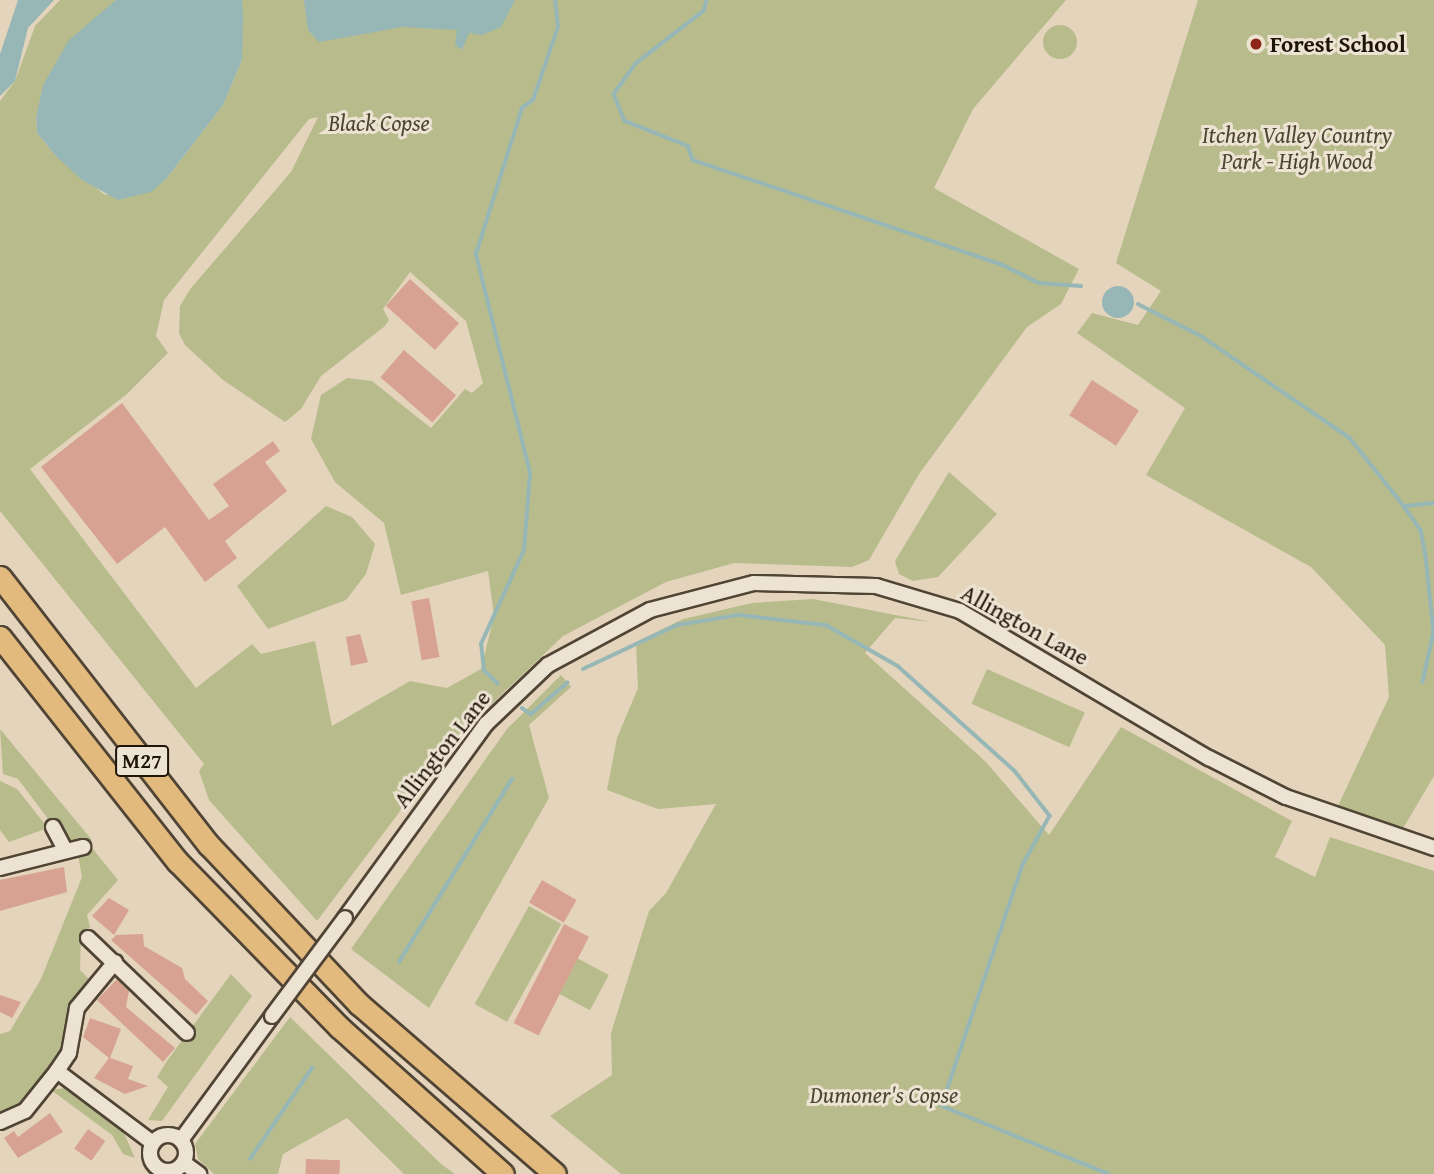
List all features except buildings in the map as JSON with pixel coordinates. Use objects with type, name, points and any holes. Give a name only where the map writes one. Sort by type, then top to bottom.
[{"type":"highway","name":"M27","points":[[0,577],[209,845],[359,1004],[555,1174]]},
{"type":"highway","name":"M27","points":[[0,637],[178,862],[339,1027],[503,1174]]},
{"type":"street","name":"Allington Lane","points":[[181,1140],[486,724],[548,665],[650,610],[718,589],[787,581],[876,586],[960,611],[1209,758],[1286,797],[1434,849]]},
{"type":"street","points":[[53,828],[66,851]]},
{"type":"street","points":[[0,868],[83,847]]},
{"type":"street","points":[[89,938],[187,1033]]},
{"type":"street","points":[[0,1122],[25,1111],[57,1072],[69,1053],[77,1008],[114,961]]},
{"type":"street","points":[[57,1072],[153,1143]]},
{"type":"street","points":[[170,1135],[181,1140],[187,1151],[184,1163],[169,1171],[155,1171],[151,1158],[153,1143],[170,1135]]},
{"type":"street","points":[[184,1163],[199,1174]]},
{"type":"green space","name":"Black Copse","points":[[60,0],[116,0],[36,118],[37,133],[56,156],[105,195],[166,179],[223,105],[242,60],[242,0],[1066,0],[973,109],[934,188],[1079,269],[1061,304],[1027,327],[919,474],[869,560],[852,567],[734,563],[666,582],[563,636],[456,738],[431,753],[426,777],[317,921],[209,800],[199,771],[204,764],[0,511],[0,101],[15,81],[35,26]],"holes":[[[318,117],[291,172],[191,288],[180,306],[179,333],[185,345],[223,380],[285,422],[301,409],[321,376],[385,326],[389,320],[383,309],[410,272],[466,321],[483,383],[472,393],[465,389],[431,428],[372,381],[347,378],[321,395],[311,439],[335,482],[384,523],[401,595],[488,571],[494,616],[481,669],[447,688],[410,681],[332,726],[315,641],[261,654],[252,644],[196,688],[30,469],[127,394],[168,353],[156,336],[164,300],[309,119]]]},
{"type":"green space","name":"Itchen Valley Country Park - High Wood","points":[[1198,0],[1434,0],[1434,776],[1402,830],[1337,808],[1389,697],[1385,645],[1311,567],[1146,475],[1185,408],[1077,333],[1092,313],[1138,325],[1161,291],[1116,263]]},
{"type":"green space","points":[[1060,25],[1072,30],[1077,42],[1072,54],[1060,59],[1048,54],[1043,42],[1048,30]]},
{"type":"green space","points":[[949,472],[997,514],[938,577],[913,581],[899,574],[895,561]]},
{"type":"green space","points":[[326,506],[352,517],[375,544],[366,574],[346,600],[268,629],[237,586]]},
{"type":"green space","name":"Dumoner's Copse","points":[[813,599],[932,622],[895,618],[865,653],[985,761],[1049,835],[1121,727],[1292,821],[1275,857],[1315,877],[1330,837],[1434,871],[1434,1174],[621,1174],[550,1116],[612,1075],[611,1033],[649,911],[666,893],[716,804],[658,809],[607,790],[617,738],[638,688],[636,642],[683,619],[752,603]]},
{"type":"green space","points":[[987,669],[1085,713],[1069,747],[972,704]]},
{"type":"green space","points":[[561,675],[571,687],[529,725],[549,798],[429,1008],[351,949],[507,729]]},
{"type":"green space","points":[[0,729],[92,840],[67,844],[18,779],[3,774]]},
{"type":"green space","points":[[0,781],[17,789],[48,828],[9,842],[0,830]]},
{"type":"green space","points":[[92,848],[118,880],[87,915],[90,927],[81,938],[80,970],[91,981],[72,1007],[65,1050],[24,1106],[0,1116],[0,1034],[10,1031],[41,979],[82,877],[78,855]]},
{"type":"green space","points":[[529,906],[561,924],[507,1022],[475,1004]]},
{"type":"green space","points":[[577,958],[609,975],[590,1010],[558,993]]},
{"type":"green space","points":[[231,974],[252,996],[162,1121],[148,1120],[168,1087],[157,1077]]},
{"type":"green space","points":[[290,1017],[441,1164],[455,1174],[404,1174],[347,1118],[283,1154],[278,1174],[214,1174],[198,1159],[195,1144]]},
{"type":"green space","points":[[64,1088],[123,1131],[135,1158],[123,1154],[112,1135],[51,1090]]},
{"type":"water","points":[[18,0],[54,0],[28,28],[15,81],[0,96],[0,54]]},
{"type":"water","points":[[116,0],[242,0],[243,15],[242,60],[223,105],[166,179],[151,192],[118,200],[82,180],[56,156],[37,133],[36,118],[43,85],[69,40]]},
{"type":"water","points":[[304,0],[515,0],[501,27],[482,35],[469,33],[462,50],[455,45],[457,30],[403,27],[319,42],[308,30]]},
{"type":"water","points":[[1118,286],[1129,291],[1134,302],[1129,313],[1118,318],[1107,313],[1102,302],[1107,291]]},
{"type":"waterway","points":[[498,684],[484,671],[481,644],[524,550],[530,473],[476,254],[522,108],[533,100],[558,27],[555,0]]},
{"type":"waterway","points":[[707,0],[704,11],[636,64],[614,94],[625,121],[688,146],[693,160],[1003,265],[1039,283],[1081,286]]},
{"type":"waterway","points":[[1138,304],[1201,336],[1350,438],[1404,506],[1421,530],[1426,556],[1434,632],[1423,682]]},
{"type":"waterway","points":[[1405,506],[1434,503]]},
{"type":"waterway","points":[[583,669],[677,625],[739,615],[826,625],[898,666],[1015,771],[1050,816],[1023,865],[942,1106],[1109,1174]]},
{"type":"waterway","points":[[522,708],[531,714],[567,683]]},
{"type":"waterway","points":[[399,962],[512,779]]},
{"type":"waterway","points":[[250,1159],[312,1068]]},
{"type":"place","name":"Forest School","points":[[1256,44]]}]
